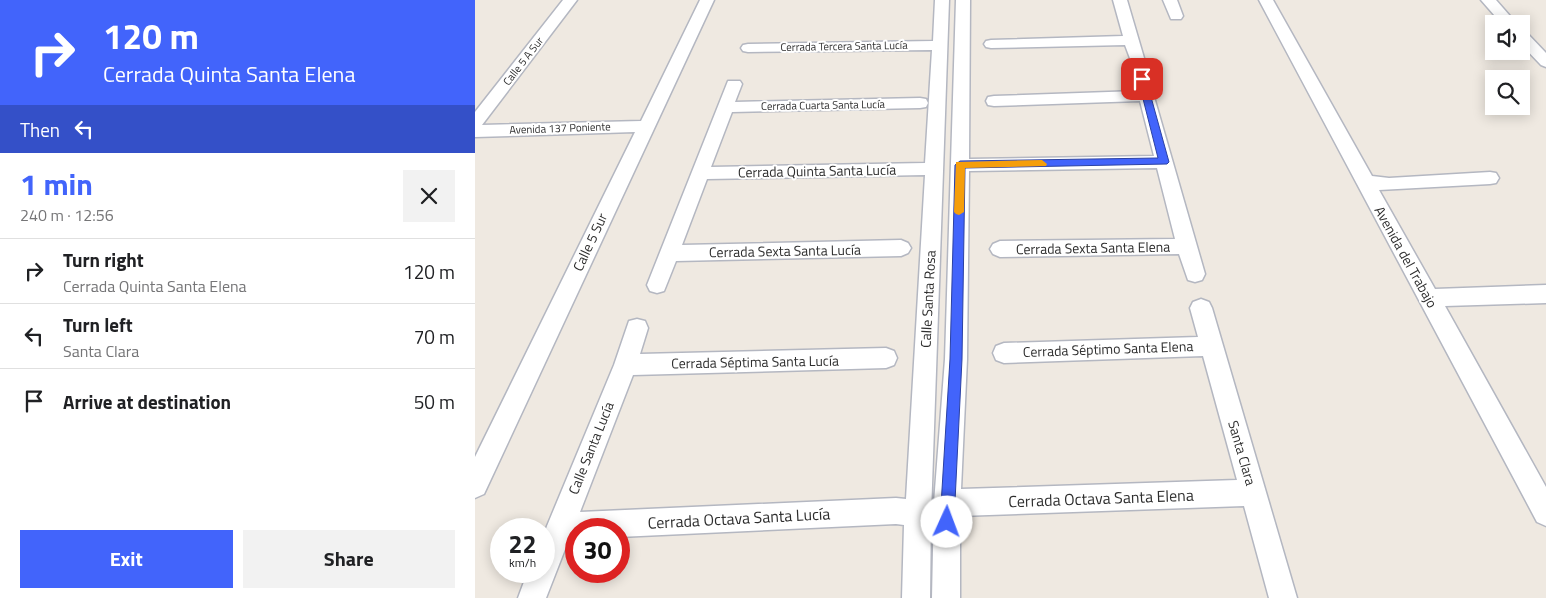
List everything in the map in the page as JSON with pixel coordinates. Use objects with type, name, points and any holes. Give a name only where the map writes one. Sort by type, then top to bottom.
[{"type":"street","name":"Calle 5 A Sur","points":[[475,123],[570,0]]},
{"type":"street","name":"Calle 5 Sur","points":[[475,485],[707,0]]},
{"type":"street","name":"Calle Santa Rosa","points":[[916,598],[918,514],[942,0]]},
{"type":"street","name":"Calle Santa Rosa","points":[[946,598],[947,503],[956,359],[963,0]]},
{"type":"street","points":[[1120,0],[1136,58]]},
{"type":"street","points":[[1169,0],[1176,16]]},
{"type":"street","name":"Avenida del Trabajo","points":[[1266,0],[1546,514]]},
{"type":"street","points":[[1488,0],[1502,15]]},
{"type":"street","points":[[991,44],[1131,40]]},
{"type":"street","name":"Cerrada Tercera Santa Lucía","points":[[748,48],[940,45]]},
{"type":"street","points":[[1530,45],[1546,62]]},
{"type":"street","points":[[657,284],[734,84]]},
{"type":"street","points":[[994,101],[1144,87],[1195,274]]},
{"type":"street","name":"Cerrada Cuarta Santa Lucía","points":[[726,107],[920,103]]},
{"type":"street","name":"Avenida 137 Poniente","points":[[475,131],[646,126]]},
{"type":"street","points":[[960,165],[1164,162]]},
{"type":"street","name":"Cerrada Quinta Santa Lucía","points":[[700,173],[935,169]]},
{"type":"street","points":[[1366,182],[1389,184],[1490,178]]},
{"type":"street","points":[[933,206],[959,206]]},
{"type":"street","name":"Cerrada Sexta Santa Elena","points":[[1000,249],[1186,246]]},
{"type":"street","name":"Cerrada Sexta Santa Lucía","points":[[669,253],[901,248]]},
{"type":"street","points":[[1428,298],[1546,294]]},
{"type":"street","name":"Santa Clara","points":[[1201,308],[1283,598]]},
{"type":"street","name":"Calle Santa Lucía","points":[[555,539],[625,365],[637,328]]},
{"type":"street","name":"Cerrada Séptimo Santa Elena","points":[[1004,353],[1212,346]]},
{"type":"street","name":"Cerrada Séptima Santa Lucía","points":[[625,365],[886,358]]},
{"type":"street","name":"Cerrada Octava Santa Elena","points":[[947,503],[1254,492]]},
{"type":"street","name":"Cerrada Octava Santa Lucía","points":[[560,526],[896,510],[918,514]]},
{"type":"street","points":[[532,598],[538,583]]},
{"type":"slow traffic","points":[[959,212],[960,165],[1042,164]]},
{"type":"route","points":[[947,522],[956,359],[960,165],[1164,162],[1142,79]]}]
